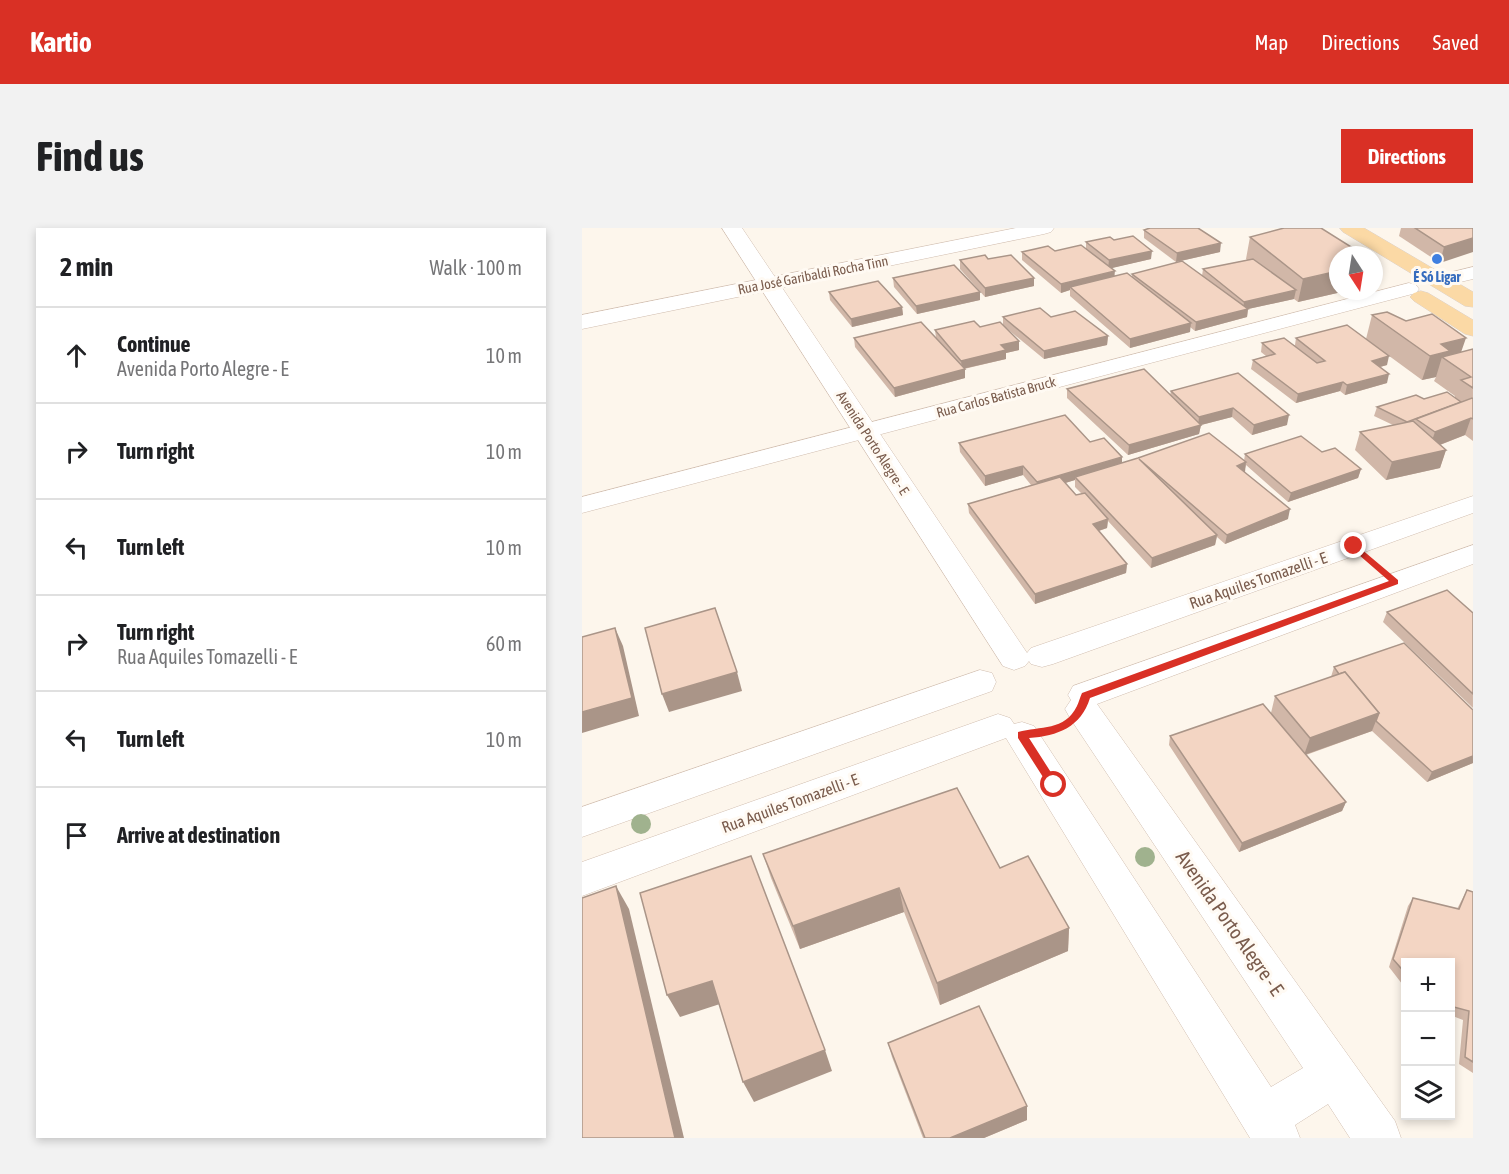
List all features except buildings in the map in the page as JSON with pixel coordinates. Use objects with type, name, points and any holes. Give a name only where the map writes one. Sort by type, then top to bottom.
[{"type":"main road","points":[[1350,228],[1473,302]]},
{"type":"main road","points":[[1383,273],[1473,329]]},
{"type":"main road","points":[[1409,289],[1439,281]]},
{"type":"street","name":"Avenida Porto Alegre - E","points":[[732,228],[865,432],[1028,657]]},
{"type":"street","name":"Rua José Garibaldi Rocha Tinn","points":[[582,322],[1044,228]]},
{"type":"street","points":[[1439,281],[1473,273]]},
{"type":"street","name":"Rua Carlos Batista Bruck","points":[[582,505],[1409,289]]},
{"type":"street","name":"Rua Aquiles Tomazelli - E","points":[[1028,657],[1473,504]]},
{"type":"street","points":[[1354,546],[1395,582]]},
{"type":"street","points":[[1010,731],[1047,733],[1068,724],[1083,702],[1473,554]]},
{"type":"street","points":[[582,822],[980,682],[993,667],[1028,657],[1064,664],[1079,678],[1083,702]]},
{"type":"street","points":[[980,682],[977,698],[983,714],[1010,731],[1271,1128],[1334,1075]]},
{"type":"street","name":"Avenida Porto Alegre - E","points":[[1083,702],[1378,1138]]},
{"type":"street","name":"Rua Aquiles Tomazelli - E","points":[[582,879],[1010,731]]},
{"type":"place","name":"É Só Ligar","points":[[1437,259]]},
{"type":"route","points":[[1054,785],[1022,735],[1047,733],[1068,724],[1082,708],[1085,695],[1395,582],[1354,546]]}]
